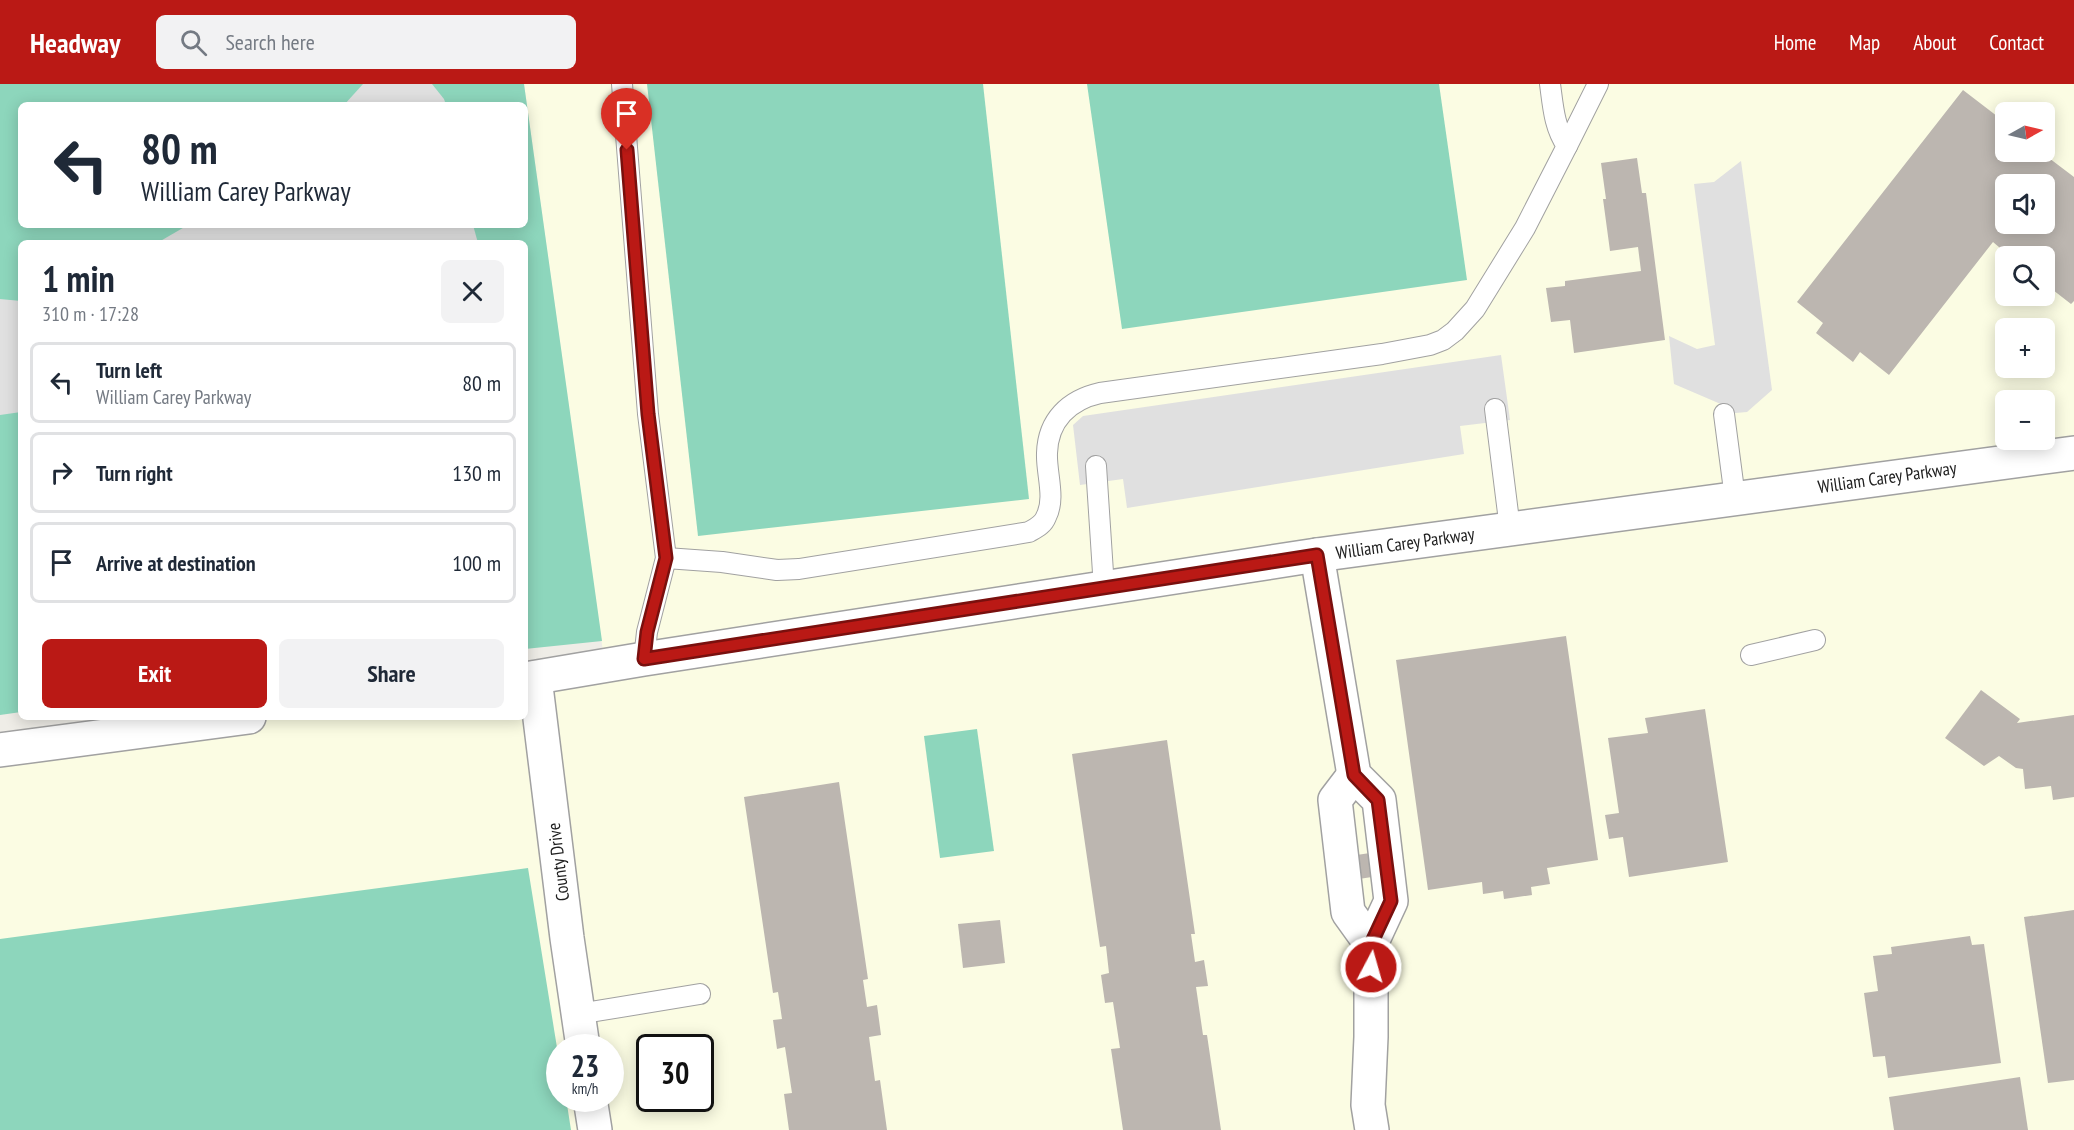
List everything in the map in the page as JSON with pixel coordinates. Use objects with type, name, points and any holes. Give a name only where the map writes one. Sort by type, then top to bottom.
[{"type":"street","name":"William Carey Parkway","points":[[530,678],[1317,555],[2074,453]]},
{"type":"street","points":[[1317,555],[1354,775],[1378,800],[1391,901],[1371,944],[1368,1105],[1372,1130]]},
{"type":"street","name":"County Drive","points":[[530,678],[581,1034]]},
{"type":"street","points":[[0,750],[209,720]]},
{"type":"street","points":[[1354,775],[1335,800],[1348,912],[1371,944]]},
{"type":"street","points":[[592,1112],[595,1130]]},
{"type":"lane","points":[[622,84],[648,414],[666,558],[647,632],[644,659]]},
{"type":"lane","points":[[1550,84],[1554,118],[1559,135],[1567,146]]},
{"type":"lane","points":[[666,558],[722,562],[777,570],[799,569],[1029,532],[1040,526],[1049,510],[1047,453],[1051,432],[1060,415],[1076,401],[1100,393],[1382,354],[1430,345],[1443,340],[1455,331],[1475,309],[1525,228],[1598,84]]},
{"type":"lane","points":[[1495,409],[1510,529]]},
{"type":"lane","points":[[1724,414],[1735,498]]},
{"type":"lane","points":[[1096,466],[1104,588]]},
{"type":"lane","points":[[1752,655],[1815,640]]},
{"type":"lane","points":[[578,1014],[700,994]]},
{"type":"shaded area","points":[[363,84],[432,84],[445,102],[347,102]]},
{"type":"shaded area","points":[[524,84],[2074,84],[2074,1130],[0,1130],[0,749],[212,720],[528,720],[528,677],[605,666]]},
{"type":"shaded area","points":[[1741,161],[1772,390],[1747,412],[1724,414],[1723,405],[1674,384],[1669,336],[1697,349],[1715,345],[1694,184],[1714,182]]},
{"type":"shaded area","points":[[183,228],[474,228],[477,240],[162,240]]},
{"type":"shaded area","points":[[0,299],[18,301],[18,412],[0,415]]},
{"type":"shaded area","points":[[1501,355],[1510,420],[1460,426],[1464,454],[1127,508],[1123,479],[1080,485],[1073,425],[1083,416]]},
{"type":"green space","points":[[0,84],[524,84],[527,102],[18,102],[18,228],[528,228],[528,113],[602,641],[528,649],[528,240],[18,240],[18,712],[0,715]]},
{"type":"green space","points":[[647,84],[983,84],[1029,499],[698,536]]},
{"type":"green space","points":[[1087,84],[1439,84],[1467,280],[1122,329]]},
{"type":"green space","points":[[977,729],[994,851],[940,858],[924,736]]},
{"type":"green space","points":[[528,868],[555,1034],[546,1034],[546,1112],[568,1112],[571,1130],[0,1130],[0,939]]},
{"type":"building","points":[[1963,90],[1995,115],[1995,162],[2054,162],[2074,177],[2074,301],[2071,304],[2055,292],[2055,246],[1998,246],[1993,242],[1889,375],[1860,352],[1853,362],[1816,333],[1823,323],[1797,302]]},
{"type":"building","points":[[1637,158],[1642,193],[1646,193],[1665,340],[1574,353],[1570,320],[1551,322],[1546,288],[1565,286],[1565,281],[1641,271],[1638,247],[1610,251],[1601,163]]},
{"type":"building","points":[[1566,636],[1598,860],[1547,868],[1550,884],[1531,887],[1532,895],[1504,899],[1503,891],[1483,894],[1482,882],[1428,890],[1396,660]]},
{"type":"building","points":[[1981,690],[2020,719],[2017,723],[2074,715],[2074,797],[2053,800],[2051,786],[2025,789],[2023,769],[2016,768],[1999,756],[1984,766],[1945,738]]},
{"type":"building","points":[[1705,709],[1728,862],[1629,877],[1623,837],[1609,839],[1605,815],[1619,813],[1608,738],[1648,733],[1645,718]]},
{"type":"building","points":[[1167,740],[1195,934],[1191,934],[1195,962],[1204,960],[1208,986],[1196,987],[1203,1035],[1207,1035],[1221,1130],[1123,1130],[1111,1049],[1120,1048],[1113,1002],[1105,1003],[1101,975],[1109,973],[1106,946],[1100,947],[1072,754]]},
{"type":"building","points":[[839,782],[868,979],[863,980],[867,1007],[877,1005],[881,1035],[869,1037],[875,1081],[880,1080],[887,1130],[789,1130],[784,1094],[792,1093],[785,1047],[777,1049],[773,1020],[782,1019],[778,992],[773,993],[744,797]]},
{"type":"building","points":[[1370,853],[1372,877],[1352,880],[1350,856]]},
{"type":"building","points":[[2074,910],[2074,1080],[2048,1083],[2024,917]]},
{"type":"building","points":[[1000,920],[1005,963],[963,968],[958,924]]},
{"type":"building","points":[[1970,936],[1972,945],[1984,944],[2001,1063],[1888,1078],[1885,1056],[1873,1057],[1864,993],[1878,991],[1873,956],[1892,954],[1891,947]]},
{"type":"building","points":[[2020,1077],[2028,1130],[1894,1130],[1889,1097]]},
{"type":"route","points":[[627,150],[648,414],[666,558],[647,632],[644,659],[1317,555],[1354,775],[1378,800],[1391,901],[1371,944],[1371,967]]}]
